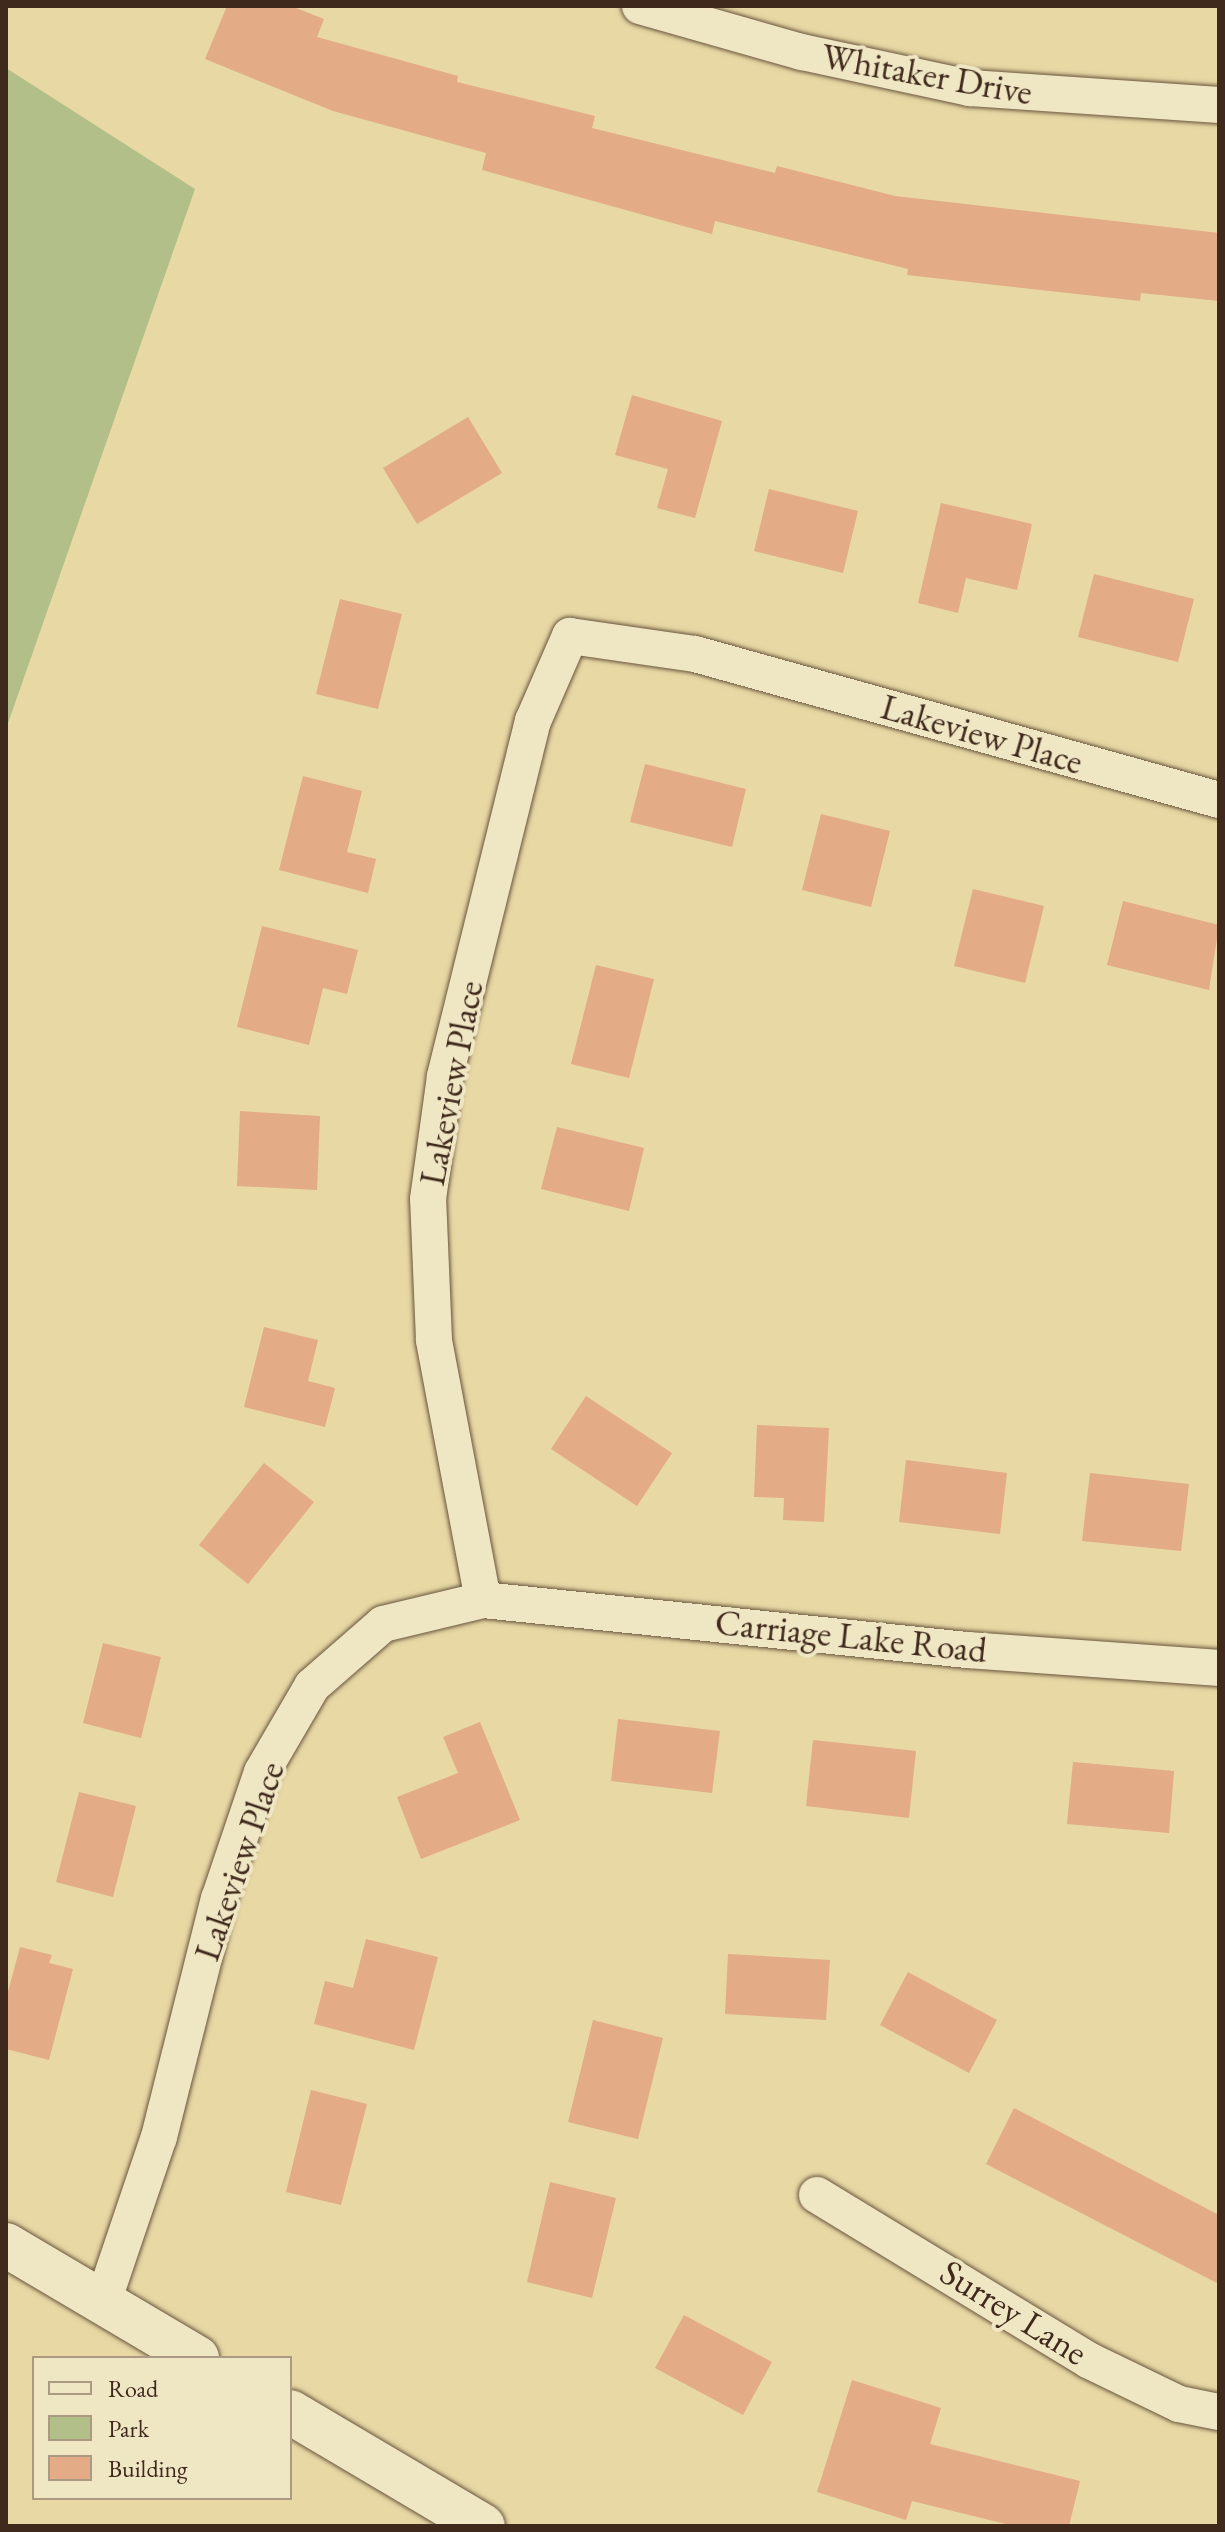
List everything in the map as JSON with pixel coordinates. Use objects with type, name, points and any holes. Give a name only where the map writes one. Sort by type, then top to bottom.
[{"type":"street","name":"Whitaker Drive","points":[[640,6],[802,52],[970,88],[1219,105]]},
{"type":"street","name":"Lakeview Place","points":[[103,2302],[159,2137],[219,1899],[262,1772],[312,1686],[383,1624],[483,1600],[434,1340],[428,1199],[445,1076],[526,752],[570,636],[695,654],[1219,800]]},
{"type":"street","name":"Carriage Lake Road","points":[[483,1600],[968,1650],[1219,1668]]},
{"type":"street","name":"Surrey Lane","points":[[817,2195],[1088,2360],[1179,2404],[1219,2412]]},
{"type":"street","points":[[6,2245],[194,2356]]},
{"type":"street","points":[[292,2413],[483,2526]]},
{"type":"green space","points":[[6,68],[195,189],[6,729]]},
{"type":"building","points":[[227,6],[291,6],[324,19],[317,37],[458,76],[457,82],[595,116],[592,128],[775,173],[777,166],[895,196],[1219,233],[1219,301],[1141,293],[1140,301],[907,275],[908,269],[715,221],[712,234],[482,170],[486,153],[333,111],[205,59]]},
{"type":"building","points":[[632,395],[722,421],[695,518],[657,508],[668,469],[615,455]]},
{"type":"building","points":[[468,417],[502,473],[417,524],[383,468]]},
{"type":"building","points":[[769,489],[858,511],[843,573],[754,551]]},
{"type":"building","points":[[941,503],[1032,524],[1017,590],[966,578],[958,613],[918,603]]},
{"type":"building","points":[[1094,574],[1194,599],[1178,662],[1078,637]]},
{"type":"building","points":[[340,599],[402,614],[378,709],[316,694]]},
{"type":"building","points":[[645,764],[746,789],[732,847],[630,822]]},
{"type":"building","points":[[303,776],[362,791],[347,852],[376,859],[368,893],[279,870]]},
{"type":"building","points":[[821,814],[890,831],[871,907],[802,890]]},
{"type":"building","points":[[973,889],[1044,906],[1025,983],[954,966]]},
{"type":"building","points":[[1123,901],[1219,925],[1209,990],[1107,965]]},
{"type":"building","points":[[262,926],[358,950],[347,994],[323,988],[309,1045],[237,1027]]},
{"type":"building","points":[[596,965],[654,979],[629,1078],[571,1064]]},
{"type":"building","points":[[240,1111],[320,1116],[317,1190],[237,1186]]},
{"type":"building","points":[[557,1127],[644,1148],[629,1211],[541,1189]]},
{"type":"building","points":[[264,1327],[318,1340],[308,1381],[335,1388],[325,1427],[244,1407]]},
{"type":"building","points":[[586,1396],[672,1453],[637,1506],[551,1449]]},
{"type":"building","points":[[757,1425],[829,1428],[824,1522],[783,1520],[784,1498],[754,1497]]},
{"type":"building","points":[[906,1460],[1007,1473],[1000,1534],[899,1522]]},
{"type":"building","points":[[264,1463],[314,1502],[248,1584],[199,1545]]},
{"type":"building","points":[[1090,1473],[1189,1484],[1181,1551],[1082,1541]]},
{"type":"building","points":[[103,1643],[161,1657],[141,1738],[83,1723]]},
{"type":"building","points":[[618,1719],[720,1731],[712,1793],[611,1781]]},
{"type":"building","points":[[480,1722],[520,1820],[421,1859],[397,1797],[458,1773],[443,1737]]},
{"type":"building","points":[[813,1740],[916,1751],[909,1818],[806,1806]]},
{"type":"building","points":[[1073,1762],[1174,1771],[1169,1833],[1067,1824]]},
{"type":"building","points":[[79,1792],[136,1806],[113,1897],[56,1882]]},
{"type":"building","points":[[366,1939],[438,1957],[414,2050],[314,2024],[325,1981],[353,1988]]},
{"type":"building","points":[[20,1947],[52,1955],[49,1963],[73,1969],[49,2060],[6,2049],[6,1999]]},
{"type":"building","points":[[728,1954],[830,1960],[826,2020],[725,2014]]},
{"type":"building","points":[[908,1972],[997,2020],[969,2073],[880,2025]]},
{"type":"building","points":[[593,2020],[663,2038],[638,2139],[568,2122]]},
{"type":"building","points":[[311,2090],[367,2104],[341,2205],[286,2192]]},
{"type":"building","points":[[1014,2108],[1219,2215],[1219,2284],[986,2164]]},
{"type":"building","points":[[550,2182],[616,2198],[592,2298],[527,2282]]},
{"type":"building","points":[[684,2315],[772,2362],[743,2415],[655,2368]]},
{"type":"building","points":[[852,2380],[941,2408],[930,2444],[1080,2481],[1069,2526],[1014,2526],[912,2501],[906,2520],[817,2492]]}]
